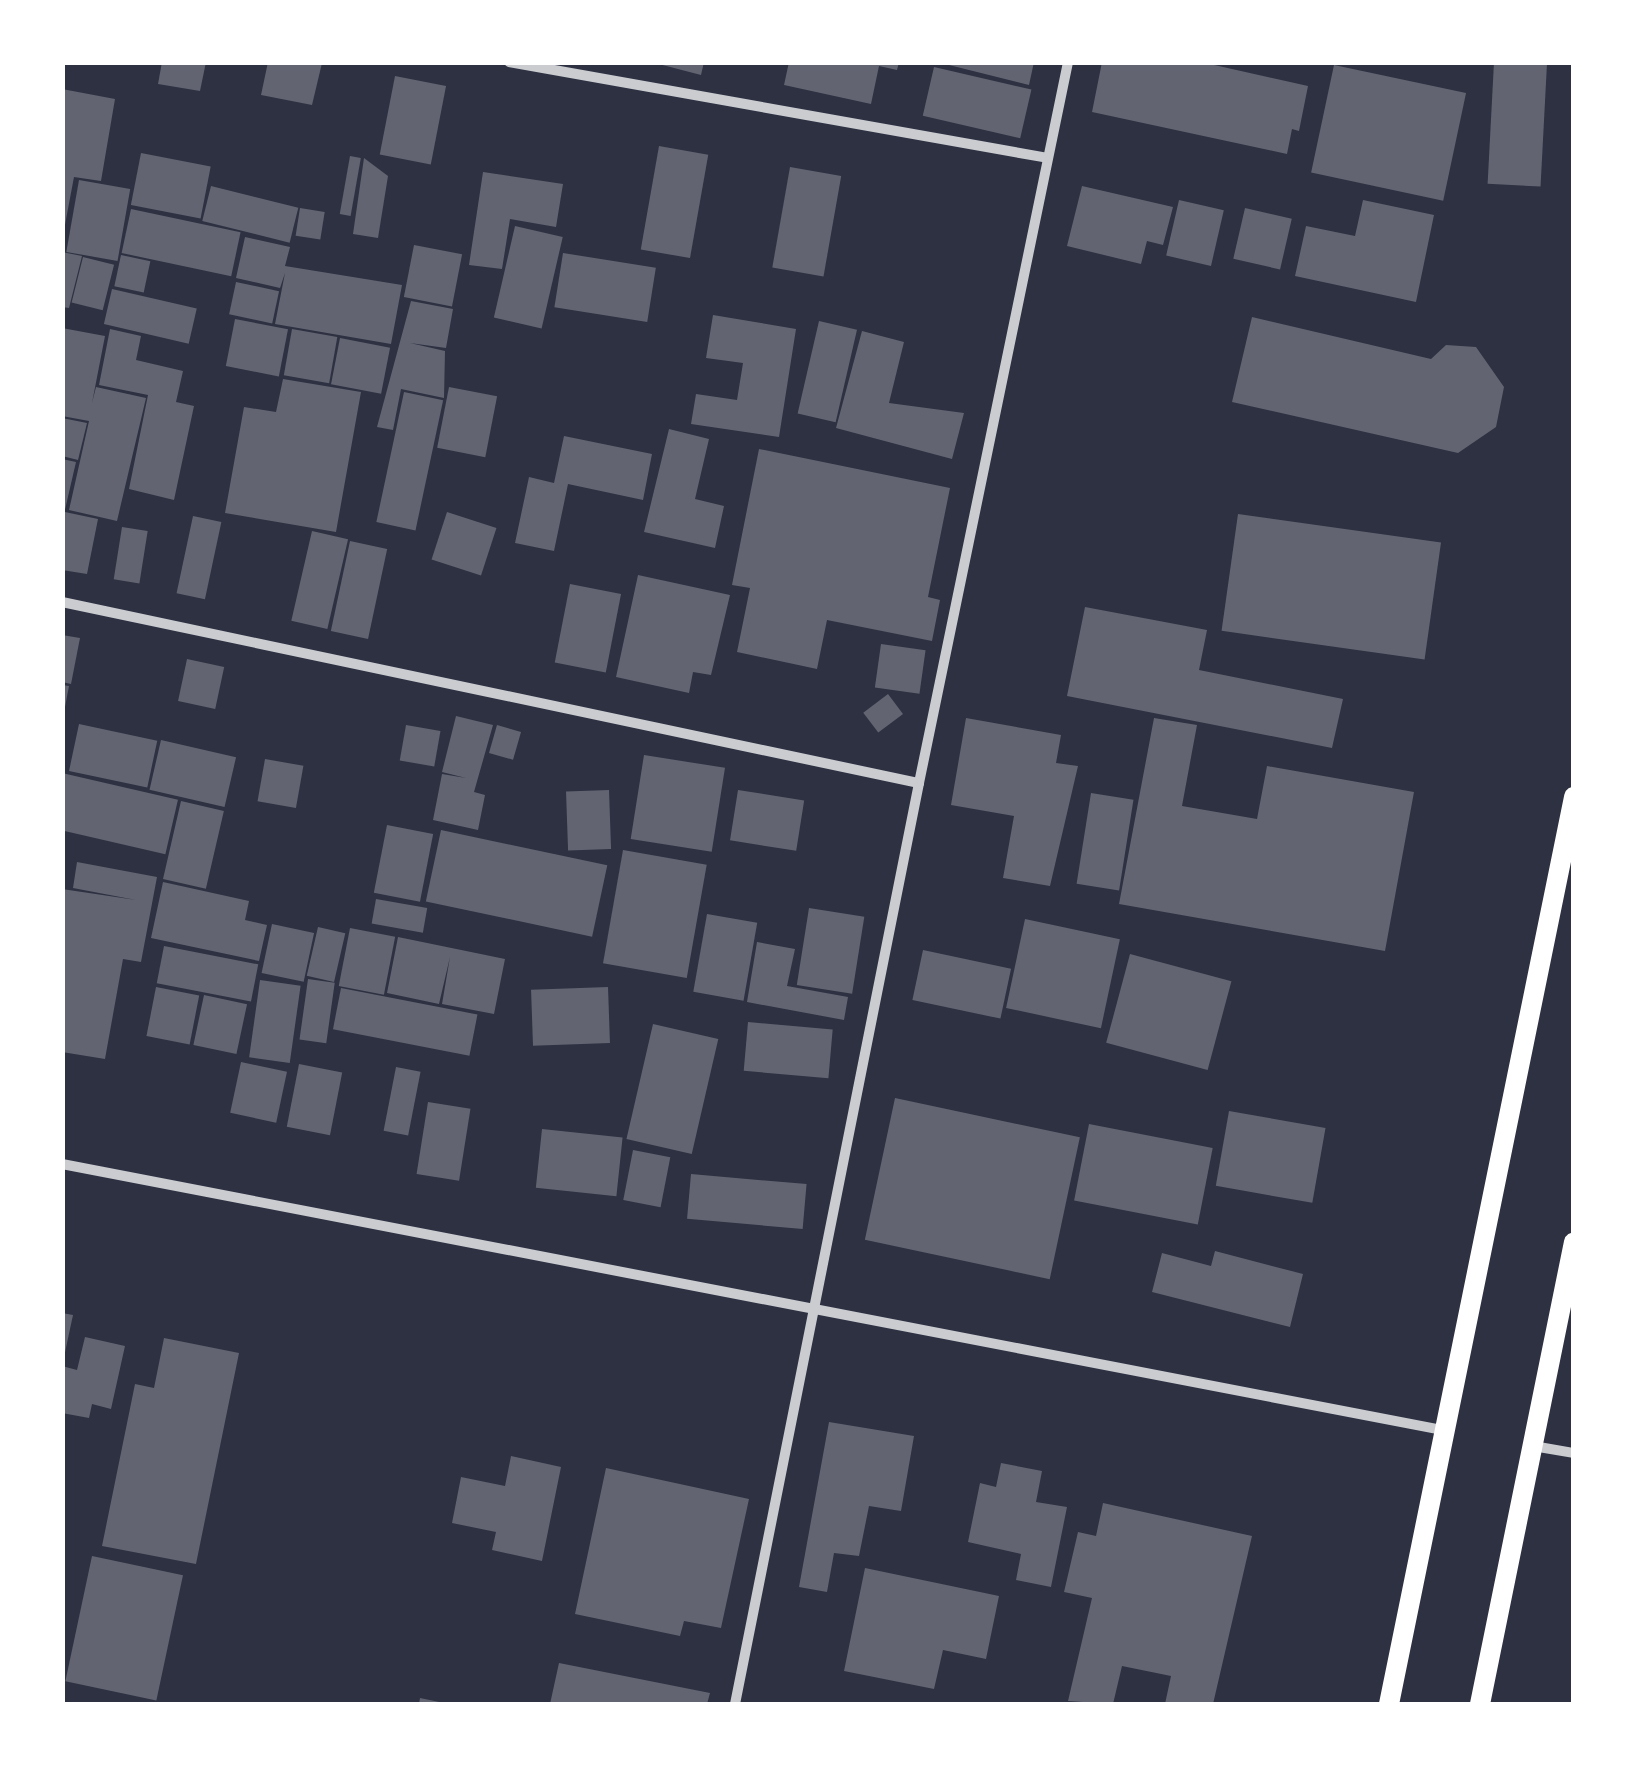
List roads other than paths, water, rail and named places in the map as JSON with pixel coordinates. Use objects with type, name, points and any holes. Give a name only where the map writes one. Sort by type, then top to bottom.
[{"type":"main road","points":[[1389,1704],[1574,797]]},
{"type":"main road","points":[[1480,1704],[1574,1242]]},
{"type":"street","points":[[510,62],[1048,158]]},
{"type":"street","points":[[735,1704],[1068,62]]},
{"type":"street","points":[[62,602],[919,783]]},
{"type":"street","points":[[62,1164],[1442,1430]]},
{"type":"street","points":[[1532,1446],[1574,1453]]}]
